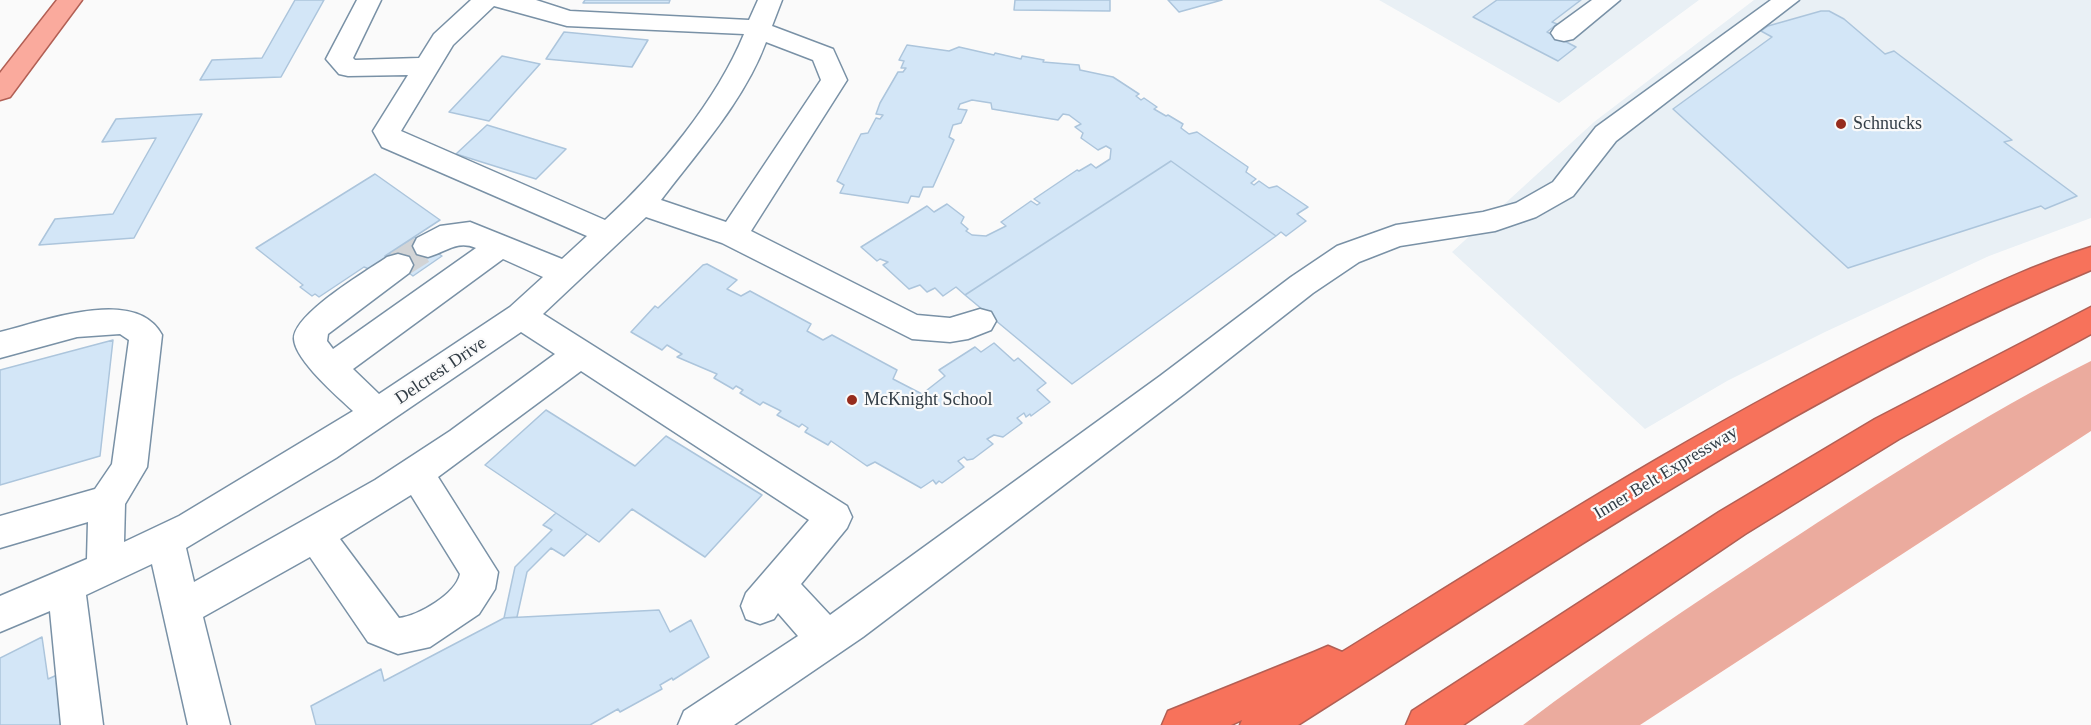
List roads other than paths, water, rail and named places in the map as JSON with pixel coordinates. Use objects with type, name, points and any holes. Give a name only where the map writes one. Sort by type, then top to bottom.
[{"type":"highway","name":"Inner Belt Expressway","points":[[1261,725],[1676,467],[1820,384],[1935,326],[2091,258]]},
{"type":"highway","points":[[1426,725],[1732,523],[1887,429],[2091,319]]},
{"type":"highway","points":[[1183,725],[1413,630]]},
{"type":"main road","points":[[0,91],[70,0]]},
{"type":"street","points":[[369,0],[339,59],[348,68],[425,66]]},
{"type":"street","points":[[486,0],[443,40],[387,131],[392,140],[610,234]]},
{"type":"street","points":[[502,0],[538,8],[567,18],[742,26],[759,30],[824,55],[834,80],[732,235]]},
{"type":"street","name":"Delcrest Drive","points":[[0,614],[105,569],[192,527],[377,413],[521,316],[641,204],[716,110],[746,61],[770,0]]},
{"type":"street","points":[[1564,33],[1608,0]]},
{"type":"street","points":[[699,725],[827,639],[1154,399],[1302,285],[1348,254],[1396,236],[1484,223],[1505,217],[1526,210],[1563,189],[1606,134],[1787,0]]},
{"type":"street","points":[[641,204],[732,235],[912,327],[950,330],[968,327],[980,321]]},
{"type":"street","points":[[428,246],[452,234],[470,233],[567,274]]},
{"type":"street","points":[[332,367],[500,246]]},
{"type":"street","points":[[377,413],[311,345],[310,335],[316,325],[398,265]]},
{"type":"street","points":[[521,316],[834,517],[769,596],[827,639]]},
{"type":"street","points":[[0,345],[87,324],[126,321],[146,334],[129,467],[107,501],[105,569]]},
{"type":"street","points":[[182,608],[316,535],[416,472],[486,425],[581,353]]},
{"type":"street","points":[[316,535],[382,629],[398,636],[416,634],[465,602],[476,590],[479,572],[416,472]]},
{"type":"street","points":[[0,532],[107,501]]},
{"type":"street","points":[[165,540],[209,725]]},
{"type":"street","points":[[66,586],[82,725]]},
{"type":"tunnel","points":[[398,265],[428,246]]},
{"type":"place","name":"Schnucks","points":[[1841,124]]},
{"type":"place","name":"McKnight School","points":[[852,400]]}]
